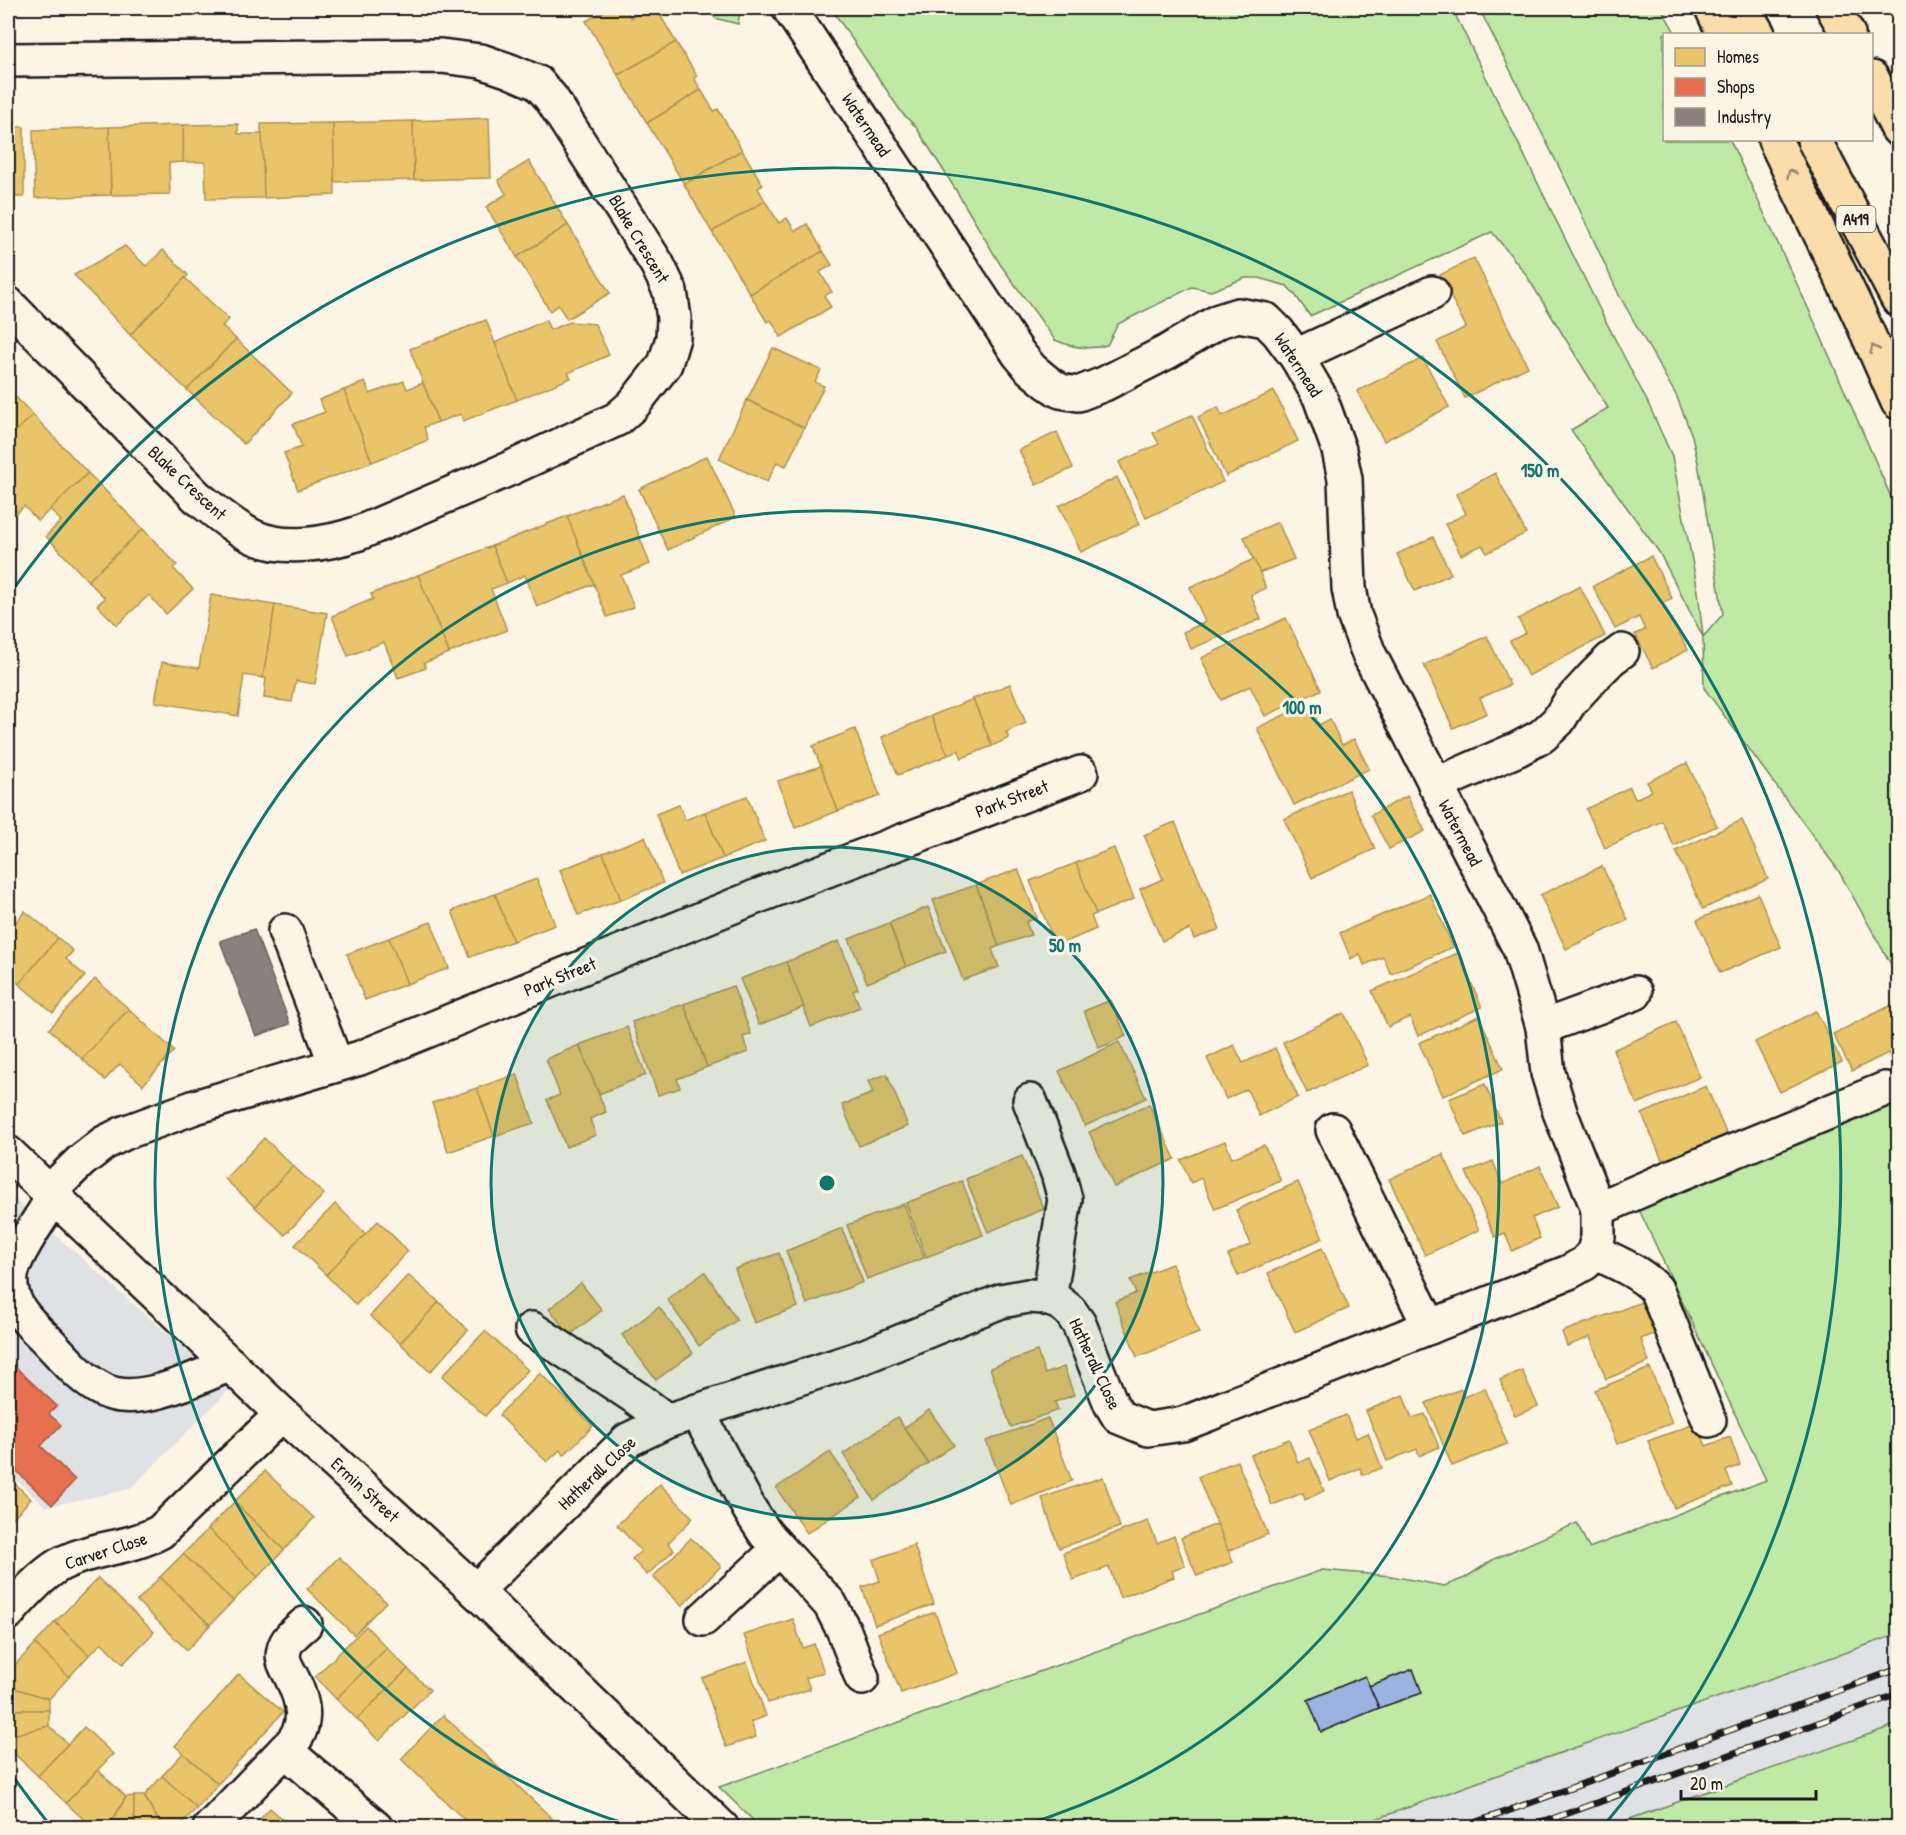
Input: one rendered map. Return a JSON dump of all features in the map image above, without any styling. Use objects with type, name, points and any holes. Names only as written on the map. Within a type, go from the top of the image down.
[{"type":"highway","points":[[1712,8],[1724,33]]},
{"type":"highway","points":[[1743,8],[1757,33]]},
{"type":"highway","points":[[1833,8],[1847,33]]},
{"type":"highway","points":[[1873,80],[1899,129]]},
{"type":"highway","points":[[1775,141],[1899,402]]},
{"type":"highway","name":"A419","points":[[1815,141],[1899,298]]},
{"type":"street","name":"Watermead","points":[[789,8],[1018,353],[1031,369],[1048,383],[1060,391],[1078,394],[1104,384],[1167,352],[1219,321],[1238,315],[1254,316],[1266,320],[1296,356],[1320,397],[1339,450],[1345,480],[1349,588],[1354,615],[1369,654],[1520,949],[1543,1027],[1548,1073],[1597,1228]]},
{"type":"street","name":"Blake Crescent","points":[[8,60],[441,56],[481,61],[510,71],[538,83],[551,98],[657,264],[670,291],[674,318],[673,338],[664,364],[633,405],[618,419],[511,468],[336,541],[287,544],[256,538],[232,524],[197,497],[8,304]]},
{"type":"street","points":[[1296,356],[1432,293]]},
{"type":"street","points":[[1435,785],[1518,749],[1542,736],[1558,721],[1570,702],[1592,678],[1622,651]]},
{"type":"street","name":"Park Street","points":[[230,1364],[187,1382],[156,1391],[132,1395],[104,1391],[90,1382],[27,1320],[16,1306],[11,1290],[11,1275],[16,1259],[52,1194],[81,1161],[104,1143],[124,1133],[195,1107],[360,1058],[753,898],[1081,773]]},
{"type":"street","points":[[285,931],[336,1064]]},
{"type":"street","points":[[1543,1027],[1635,993]]},
{"type":"street","name":"Hatherall Close","points":[[476,1591],[628,1440],[682,1416],[860,1358],[1001,1301],[1028,1296],[1060,1303],[1070,1311],[1078,1324],[1111,1404],[1119,1417],[1148,1429],[1183,1424],[1569,1272],[1585,1263],[1597,1228],[1676,1175],[1885,1089]]},
{"type":"street","points":[[1030,1101],[1059,1173],[1065,1198],[1049,1299]]},
{"type":"street","points":[[1333,1131],[1430,1327]]},
{"type":"street","name":"Ermin Street","points":[[8,1153],[282,1414],[476,1591],[722,1827]]},
{"type":"street","points":[[1597,1228],[1631,1270],[1649,1281],[1656,1289],[1709,1420]]},
{"type":"street","points":[[532,1329],[635,1396],[682,1416],[765,1533],[830,1604],[844,1630],[862,1678]]},
{"type":"street","name":"Carver Close","points":[[8,1612],[60,1564],[82,1555],[142,1542],[160,1532],[282,1414]]},
{"type":"street","points":[[703,1618],[779,1549]]},
{"type":"street","points":[[210,1827],[298,1734],[303,1721],[303,1708],[284,1661],[284,1650],[288,1640],[304,1624]]},
{"type":"street","points":[[285,1750],[376,1827]]},
{"type":"shaded area","points":[[8,1193],[230,1389],[130,1489],[46,1507],[8,1472]]},
{"type":"shaded area","points":[[1898,1634],[1898,1724],[1607,1827],[1354,1828],[1506,1772]]},
{"type":"green space","points":[[707,8],[740,8],[738,24],[715,18]]},
{"type":"green space","points":[[831,8],[1452,8],[1647,401],[1672,456],[1698,591],[1703,637],[1659,552],[1571,430],[1608,408],[1525,273],[1492,232],[1310,316],[1287,286],[1259,278],[1245,278],[1211,291],[1192,287],[1118,324],[1107,345],[1101,347],[1074,346],[1055,340],[1000,264],[916,127],[902,113]]},
{"type":"green space","points":[[1479,8],[1661,8],[1675,33],[1663,33],[1663,141],[1730,141],[1815,323],[1898,513],[1898,977],[1838,870],[1704,688],[1703,637],[1723,614],[1692,436],[1677,397],[1619,295],[1570,189]]},
{"type":"green space","points":[[1898,1094],[1898,1634],[1354,1827],[760,1827],[719,1787],[1322,1570],[1391,1576],[1444,1586],[1465,1578],[1494,1559],[1577,1523],[1589,1548],[1766,1480],[1635,1201]]},
{"type":"green space","points":[[1898,1724],[1898,1827],[1607,1827]]},
{"type":"building: Homes","points":[[562,8],[592,8],[591,13]]},
{"type":"building: Homes","points":[[609,8],[625,8],[631,18],[648,8],[656,8],[676,42],[618,75],[586,21]]},
{"type":"building: Homes","points":[[676,42],[697,76],[694,78],[701,90],[647,123],[618,75]]},
{"type":"building: Homes","points":[[701,90],[714,111],[718,109],[742,150],[684,184],[647,123]]},
{"type":"building: Homes","points":[[489,118],[491,178],[414,180],[413,121]]},
{"type":"building: Homes","points":[[413,121],[414,180],[334,182],[333,123]]},
{"type":"building: Homes","points":[[333,123],[335,195],[264,198],[261,124]]},
{"type":"building: Homes","points":[[238,124],[238,134],[262,134],[264,198],[206,199],[205,162],[183,162],[183,125]]},
{"type":"building: Homes","points":[[183,125],[183,162],[169,163],[170,194],[111,195],[109,127]]},
{"type":"building: Homes","points":[[8,127],[24,127],[24,197],[8,197]]},
{"type":"building: Homes","points":[[109,127],[111,195],[35,198],[33,130]]},
{"type":"building: Homes","points":[[742,150],[763,185],[758,188],[765,201],[712,232],[684,184]]},
{"type":"building: Homes","points":[[529,161],[568,225],[517,257],[486,207],[506,194],[498,180]]},
{"type":"building: Homes","points":[[765,201],[779,223],[787,218],[795,231],[807,224],[823,251],[750,294],[712,232]]},
{"type":"building: Homes","points":[[568,225],[610,293],[567,319],[558,305],[550,311],[517,257]]},
{"type":"building: Homes","points":[[125,246],[146,266],[163,250],[188,275],[130,335],[74,275]]},
{"type":"building: Homes","points":[[823,251],[832,265],[820,272],[832,292],[824,296],[831,307],[781,337],[771,320],[767,322],[750,294]]},
{"type":"building: Homes","points":[[1474,258],[1528,367],[1465,398],[1437,342],[1466,327],[1440,275]]},
{"type":"building: Homes","points":[[185,278],[229,319],[222,326],[236,339],[187,390],[130,335]]},
{"type":"building: Homes","points":[[486,320],[517,400],[463,421],[461,414],[438,422],[410,349]]},
{"type":"building: Homes","points":[[546,320],[550,330],[570,322],[595,324],[609,355],[568,373],[571,378],[517,400],[495,343]]},
{"type":"building: Homes","points":[[236,339],[292,393],[244,444],[187,390]]},
{"type":"building: Homes","points":[[773,348],[821,370],[815,382],[824,386],[804,428],[747,400]]},
{"type":"building: Homes","points":[[1423,358],[1449,407],[1384,441],[1357,391]]},
{"type":"building: Homes","points":[[404,381],[407,389],[423,383],[438,422],[424,427],[428,440],[372,462],[344,390],[365,382],[370,394]]},
{"type":"building: Homes","points":[[8,389],[33,415],[8,439]]},
{"type":"building: Homes","points":[[344,390],[372,462],[298,490],[284,453],[302,447],[293,424],[325,412],[319,400]]},
{"type":"building: Homes","points":[[1274,391],[1298,441],[1226,476],[1198,417],[1218,407],[1222,416]]},
{"type":"building: Homes","points":[[747,400],[804,428],[786,466],[777,462],[767,482],[719,459]]},
{"type":"building: Homes","points":[[33,415],[88,473],[38,521],[24,506],[17,513],[8,504],[8,439]]},
{"type":"building: Homes","points":[[1192,415],[1223,482],[1146,518],[1119,462],[1159,444],[1153,433]]},
{"type":"building: Homes","points":[[1057,432],[1073,468],[1036,485],[1019,450]]},
{"type":"building: Homes","points":[[707,456],[736,517],[668,550],[639,489]]},
{"type":"building: Homes","points":[[88,473],[143,529],[88,581],[46,536],[61,521],[50,509]]},
{"type":"building: Homes","points":[[1495,473],[1526,533],[1487,553],[1482,545],[1461,555],[1445,524],[1466,514],[1456,494]]},
{"type":"building: Homes","points":[[1117,477],[1140,524],[1081,552],[1059,506]]},
{"type":"building: Homes","points":[[623,494],[650,564],[621,575],[634,607],[607,617],[567,516]]},
{"type":"building: Homes","points":[[567,516],[594,584],[537,607],[525,575],[507,583],[492,546]]},
{"type":"building: Homes","points":[[1278,522],[1294,559],[1259,573],[1244,537]]},
{"type":"building: Homes","points":[[143,529],[177,565],[173,568],[193,589],[166,614],[149,595],[117,625],[97,605],[105,598],[88,581]]},
{"type":"building: Homes","points":[[1433,537],[1451,574],[1415,591],[1397,554]]},
{"type":"building: Homes","points":[[492,546],[507,583],[491,589],[507,630],[449,653],[418,575]]},
{"type":"building: Homes","points":[[1651,556],[1672,598],[1663,603],[1688,650],[1653,668],[1635,634],[1645,630],[1639,617],[1615,629],[1593,586]]},
{"type":"building: Homes","points":[[1254,559],[1266,588],[1251,595],[1261,619],[1191,649],[1183,632],[1205,622],[1190,587]]},
{"type":"building: Homes","points":[[418,575],[449,653],[424,663],[426,668],[398,678],[384,642],[348,656],[332,616],[373,599],[371,594]]},
{"type":"building: Homes","points":[[1580,586],[1605,636],[1528,676],[1510,641],[1526,633],[1518,619]]},
{"type":"building: Homes","points":[[211,595],[275,605],[263,678],[244,675],[238,716],[155,702],[162,662],[199,668]]},
{"type":"building: Homes","points":[[275,605],[327,613],[315,684],[296,681],[292,702],[264,698],[266,678],[263,678]]},
{"type":"building: Homes","points":[[1286,618],[1321,690],[1265,716],[1250,686],[1221,700],[1201,658]]},
{"type":"building: Homes","points":[[1487,636],[1510,685],[1480,698],[1487,713],[1453,728],[1424,665]]},
{"type":"building: Homes","points":[[1010,684],[1026,723],[1006,732],[1009,738],[992,746],[973,699]]},
{"type":"building: Homes","points":[[973,699],[992,746],[962,758],[958,750],[948,755],[931,716]]},
{"type":"building: Homes","points":[[1309,703],[1319,725],[1330,719],[1342,745],[1354,739],[1369,769],[1294,805],[1257,728]]},
{"type":"building: Homes","points":[[931,716],[948,755],[898,775],[882,737]]},
{"type":"building: Homes","points":[[855,729],[880,796],[838,811],[813,746]]},
{"type":"building: Homes","points":[[1687,763],[1717,826],[1674,846],[1662,821],[1605,848],[1586,809],[1630,787],[1635,799],[1652,791],[1647,782]]},
{"type":"building: Homes","points":[[821,766],[838,811],[795,828],[778,781]]},
{"type":"building: Homes","points":[[1348,790],[1375,849],[1312,878],[1284,819]]},
{"type":"building: Homes","points":[[747,796],[765,841],[723,858],[705,812]]},
{"type":"building: Homes","points":[[1407,796],[1425,831],[1389,849],[1371,815]]},
{"type":"building: Homes","points":[[679,805],[685,820],[705,812],[723,858],[679,875],[656,814]]},
{"type":"building: Homes","points":[[1742,820],[1768,879],[1703,909],[1676,851]]},
{"type":"building: Homes","points":[[1175,822],[1220,929],[1194,939],[1190,929],[1162,941],[1140,889],[1163,879],[1144,835]]},
{"type":"building: Homes","points":[[645,837],[663,883],[621,900],[603,853]]},
{"type":"building: Homes","points":[[1114,848],[1134,899],[1096,914],[1076,863]]},
{"type":"building: Homes","points":[[603,853],[621,900],[578,915],[560,870]]},
{"type":"building: Homes","points":[[1076,863],[1096,914],[1091,916],[1096,929],[1056,946],[1030,881]]},
{"type":"building: Homes","points":[[1602,866],[1628,920],[1566,949],[1540,895]]},
{"type":"building: Homes","points":[[1018,869],[1037,918],[1026,922],[1031,935],[999,946],[976,885]]},
{"type":"building: Homes","points":[[537,879],[555,925],[513,941],[495,894]]},
{"type":"building: Homes","points":[[976,885],[999,946],[992,949],[999,967],[963,980],[933,900]]},
{"type":"building: Homes","points":[[495,894],[513,941],[470,957],[452,911]]},
{"type":"building: Homes","points":[[1430,894],[1453,947],[1391,974],[1383,957],[1364,965],[1360,954],[1351,959],[1340,933]]},
{"type":"building: Homes","points":[[1758,894],[1781,947],[1720,973],[1697,920]]},
{"type":"building: Homes","points":[[8,900],[16,909],[8,918]]},
{"type":"building: Homes","points":[[928,907],[946,951],[906,967],[889,923]]},
{"type":"building: Homes","points":[[25,911],[58,938],[19,984],[8,975],[8,931]]},
{"type":"building: Homes","points":[[431,922],[449,968],[407,984],[389,938]]},
{"type":"building: Homes","points":[[889,923],[906,967],[867,983],[849,939]]},
{"type":"building: Homes","points":[[58,938],[73,951],[66,959],[85,976],[53,1013],[19,984]]},
{"type":"building: Homes","points":[[389,938],[407,984],[365,1000],[347,954]]},
{"type":"building: Homes","points":[[839,941],[858,989],[853,991],[860,1007],[811,1027],[786,962]]},
{"type":"building: Homes","points":[[1458,953],[1482,1007],[1418,1036],[1410,1017],[1388,1027],[1372,991]]},
{"type":"building: Homes","points":[[786,962],[804,1007],[759,1025],[740,979]]},
{"type":"building: Homes","points":[[95,979],[129,1009],[82,1059],[49,1029]]},
{"type":"building: Homes","points":[[733,986],[751,1034],[743,1037],[748,1052],[707,1067],[684,1004]]},
{"type":"building: Homes","points":[[1111,1000],[1126,1036],[1099,1048],[1084,1011]]},
{"type":"building: Homes","points":[[1898,1002],[1898,1074],[1888,1053],[1852,1071],[1833,1034]]},
{"type":"building: Homes","points":[[684,1004],[707,1067],[677,1079],[680,1088],[658,1095],[632,1022]]},
{"type":"building: Homes","points":[[129,1009],[174,1051],[143,1085],[120,1064],[105,1080],[82,1059]]},
{"type":"building: Homes","points":[[1816,1011],[1842,1062],[1780,1092],[1755,1042]]},
{"type":"building: Homes","points":[[1344,1013],[1368,1065],[1307,1093],[1283,1042]]},
{"type":"building: Homes","points":[[1479,1016],[1503,1069],[1443,1096],[1419,1043]]},
{"type":"building: Homes","points":[[1676,1022],[1700,1077],[1637,1104],[1613,1050]]},
{"type":"building: Homes","points":[[627,1027],[646,1075],[599,1094],[579,1045]]},
{"type":"building: Homes","points":[[1119,1042],[1146,1098],[1085,1126],[1059,1071]]},
{"type":"building: Homes","points":[[579,1045],[606,1112],[590,1119],[596,1135],[566,1147],[547,1100],[560,1095],[546,1059]]},
{"type":"building: Homes","points":[[1234,1045],[1243,1063],[1275,1048],[1298,1097],[1259,1116],[1247,1089],[1226,1099],[1207,1058]]},
{"type":"building: Homes","points":[[517,1074],[534,1123],[494,1136],[477,1088]]},
{"type":"building: Homes","points":[[887,1074],[908,1126],[859,1146],[842,1105],[873,1093],[868,1081]]},
{"type":"building: Homes","points":[[1485,1084],[1501,1122],[1465,1136],[1449,1099]]},
{"type":"building: Homes","points":[[1706,1086],[1730,1142],[1666,1169],[1642,1114]]},
{"type":"building: Homes","points":[[477,1088],[494,1136],[448,1152],[432,1103]]},
{"type":"building: Homes","points":[[1149,1104],[1175,1159],[1114,1187],[1089,1132]]},
{"type":"building: Homes","points":[[264,1138],[293,1166],[255,1207],[225,1179]]},
{"type":"building: Homes","points":[[1225,1141],[1232,1158],[1264,1145],[1281,1181],[1215,1209],[1201,1178],[1191,1183],[1181,1160]]},
{"type":"building: Homes","points":[[1443,1154],[1479,1230],[1425,1255],[1389,1179]]},
{"type":"building: Homes","points":[[1022,1156],[1044,1209],[988,1232],[966,1179]]},
{"type":"building: Homes","points":[[1493,1161],[1502,1184],[1540,1166],[1558,1207],[1532,1218],[1540,1238],[1512,1251],[1505,1233],[1495,1237],[1466,1172]]},
{"type":"building: Homes","points":[[293,1166],[324,1194],[285,1235],[255,1207]]},
{"type":"building: Homes","points":[[962,1181],[983,1235],[926,1257],[906,1203]]},
{"type":"building: Homes","points":[[1298,1182],[1323,1238],[1238,1276],[1228,1255],[1251,1244],[1236,1210]]},
{"type":"building: Homes","points":[[335,1204],[366,1234],[326,1275],[295,1245]]},
{"type":"building: Homes","points":[[904,1204],[924,1258],[867,1279],[847,1225]]},
{"type":"building: Homes","points":[[378,1221],[408,1251],[356,1305],[326,1275]]},
{"type":"building: Homes","points":[[842,1228],[863,1282],[807,1304],[786,1251]]},
{"type":"building: Homes","points":[[1322,1248],[1349,1308],[1295,1332],[1268,1273]]},
{"type":"building: Homes","points":[[779,1253],[798,1307],[754,1323],[735,1269]]},
{"type":"building: Homes","points":[[1172,1264],[1199,1333],[1137,1357],[1115,1302],[1136,1293],[1130,1280]]},
{"type":"building: Homes","points":[[705,1272],[737,1320],[699,1346],[667,1299]]},
{"type":"building: Homes","points":[[408,1275],[439,1302],[400,1343],[370,1316]]},
{"type":"building: Homes","points":[[581,1283],[602,1310],[570,1335],[549,1309]]},
{"type":"building: Homes","points":[[1647,1300],[1659,1332],[1641,1339],[1649,1362],[1606,1379],[1590,1337],[1567,1346],[1562,1332]]},
{"type":"building: Homes","points":[[439,1302],[468,1330],[430,1372],[400,1343]]},
{"type":"building: Homes","points":[[659,1307],[693,1353],[656,1380],[622,1335]]},
{"type":"building: Homes","points":[[485,1331],[528,1370],[485,1416],[442,1376]]},
{"type":"building: Homes","points":[[1037,1351],[1045,1374],[1064,1367],[1074,1395],[1055,1402],[1058,1410],[1011,1427],[990,1368]]},
{"type":"building: Homes","points":[[1650,1368],[1672,1423],[1617,1444],[1595,1390]]},
{"type":"building: Homes","points":[[1522,1370],[1538,1406],[1515,1416],[1500,1380]]},
{"type":"building: Homes","points":[[540,1373],[593,1426],[564,1455],[560,1450],[547,1462],[499,1415]]},
{"type":"building: Homes","points":[[1485,1388],[1507,1444],[1452,1466],[1426,1403],[1461,1389],[1464,1397]]},
{"type":"building: Homes","points":[[1403,1395],[1412,1418],[1425,1414],[1439,1447],[1419,1456],[1417,1449],[1387,1461],[1366,1411]]},
{"type":"building: Homes","points":[[929,1410],[954,1445],[928,1463],[904,1428]]},
{"type":"building: Homes","points":[[1346,1415],[1356,1438],[1368,1433],[1382,1468],[1363,1475],[1360,1468],[1330,1481],[1309,1430]]},
{"type":"building: Homes","points":[[897,1417],[928,1463],[874,1500],[843,1454]]},
{"type":"building: Homes","points":[[1048,1418],[1072,1481],[1011,1505],[986,1441]]},
{"type":"building: Homes","points":[[1697,1423],[1706,1446],[1730,1437],[1740,1465],[1726,1471],[1732,1486],[1674,1508],[1648,1441]]},
{"type":"building: Homes","points":[[1289,1439],[1298,1463],[1310,1458],[1324,1491],[1305,1500],[1303,1493],[1272,1505],[1251,1455]]},
{"type":"building: Homes","points":[[830,1452],[861,1497],[807,1533],[776,1488]]},
{"type":"building: Homes","points":[[1237,1461],[1268,1534],[1228,1551],[1198,1477]]},
{"type":"building: Homes","points":[[265,1471],[314,1518],[284,1550],[234,1502]]},
{"type":"building: Homes","points":[[8,1477],[31,1499],[8,1523]]},
{"type":"building: Homes","points":[[1103,1477],[1120,1527],[1059,1548],[1042,1498]]},
{"type":"building: Homes","points":[[660,1484],[693,1518],[668,1543],[674,1550],[647,1575],[632,1559],[641,1551],[617,1525]]},
{"type":"building: Homes","points":[[234,1502],[284,1550],[258,1577],[208,1529]]},
{"type":"building: Homes","points":[[1148,1521],[1157,1543],[1174,1536],[1185,1566],[1172,1571],[1174,1577],[1120,1598],[1109,1567],[1073,1580],[1063,1553]]},
{"type":"building: Homes","points":[[1217,1524],[1233,1562],[1197,1576],[1181,1538]]},
{"type":"building: Homes","points":[[208,1529],[258,1577],[233,1601],[183,1554]]},
{"type":"building: Homes","points":[[691,1538],[721,1566],[682,1606],[653,1577]]},
{"type":"building: Homes","points":[[914,1545],[934,1604],[875,1625],[862,1587],[880,1581],[873,1560]]},
{"type":"building: Homes","points":[[183,1554],[233,1601],[210,1625],[160,1577]]},
{"type":"building: Homes","points":[[339,1557],[386,1602],[354,1635],[307,1589]]},
{"type":"building: Homes","points":[[160,1577],[210,1625],[187,1650],[137,1601]]},
{"type":"building: Homes","points":[[98,1578],[154,1632],[123,1664],[102,1643],[89,1655],[55,1622]]},
{"type":"building: Homes","points":[[935,1612],[957,1673],[901,1693],[878,1633]]},
{"type":"building: Homes","points":[[793,1619],[803,1648],[814,1644],[824,1672],[806,1678],[810,1689],[768,1703],[744,1635]]},
{"type":"building: Homes","points":[[55,1622],[89,1655],[69,1677],[35,1644]]},
{"type":"building: Homes","points":[[366,1626],[387,1648],[336,1699],[315,1677]]},
{"type":"building: Homes","points":[[35,1644],[69,1677],[49,1699],[8,1686],[8,1672]]},
{"type":"building: Homes","points":[[387,1648],[408,1669],[357,1719],[336,1699]]},
{"type":"building: Homes","points":[[747,1662],[766,1716],[751,1722],[756,1737],[726,1747],[702,1678]]},
{"type":"building: Homes","points":[[408,1669],[430,1690],[379,1741],[357,1719]]},
{"type":"building: Homes","points":[[239,1674],[283,1712],[218,1784],[175,1746]]},
{"type":"building: Homes","points":[[8,1686],[49,1699],[49,1710],[8,1710]]},
{"type":"building: Homes","points":[[8,1710],[49,1710],[49,1726],[8,1736]]},
{"type":"building: Homes","points":[[443,1715],[562,1828],[473,1828],[401,1759]]},
{"type":"building: Homes","points":[[49,1726],[68,1744],[38,1776],[8,1748],[8,1736]]},
{"type":"building: Homes","points":[[84,1727],[113,1754],[66,1803],[38,1776]]},
{"type":"building: Homes","points":[[183,1753],[218,1784],[197,1808],[162,1776]]},
{"type":"building: Homes","points":[[98,1770],[126,1797],[108,1828],[93,1828],[66,1803]]},
{"type":"building: Homes","points":[[162,1776],[197,1808],[177,1828],[163,1828],[144,1796]]},
{"type":"building: Homes","points":[[134,1796],[134,1828],[108,1828],[126,1797]]},
{"type":"building: Homes","points":[[134,1796],[144,1796],[163,1828],[134,1828]]},
{"type":"building: Homes","points":[[270,1808],[292,1828],[252,1828]]},
{"type":"building: Shops","points":[[8,1360],[57,1406],[49,1414],[61,1425],[41,1446],[75,1480],[52,1505],[8,1463],[14,1456],[8,1450]]},
{"type":"building: Industry","points":[[254,929],[290,1024],[256,1036],[220,941]]},
{"type":"building: Other","points":[[1413,1669],[1422,1693],[1379,1708],[1369,1686]]},
{"type":"building: Other","points":[[1365,1676],[1379,1708],[1321,1732],[1308,1700]]},
{"type":"railway","points":[[1461,1828],[1898,1669]]},
{"type":"railway","points":[[1527,1828],[1898,1694]]}]
